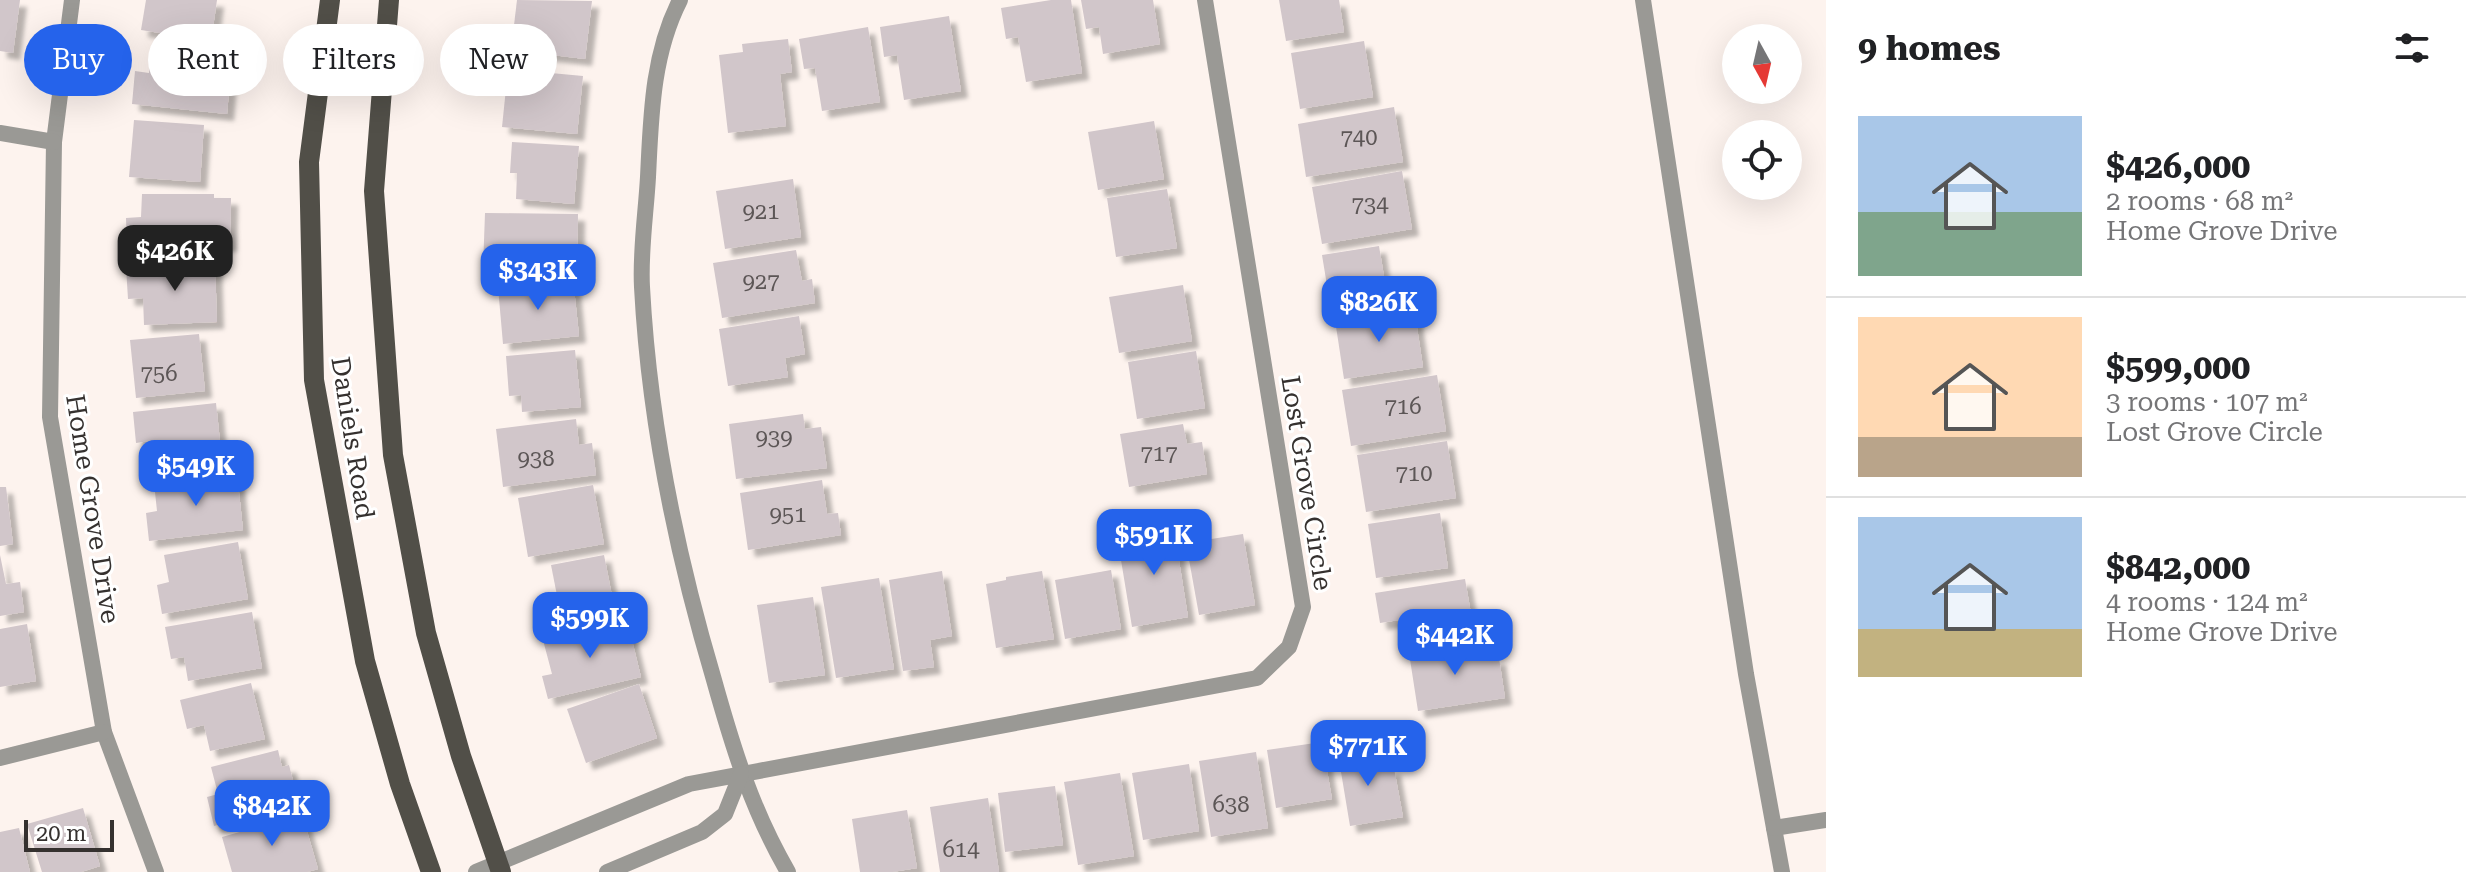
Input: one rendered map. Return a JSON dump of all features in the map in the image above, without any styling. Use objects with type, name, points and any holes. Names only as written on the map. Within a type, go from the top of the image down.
[{"type":"main road","name":"Daniels Road","points":[[330,0],[309,162],[314,380],[365,661],[400,784],[431,872]]},
{"type":"main road","name":"Daniels Road","points":[[389,0],[374,191],[393,455],[426,633],[461,756],[500,868]]},
{"type":"street","name":"Home Grove Drive","points":[[72,0],[54,142],[50,417],[104,732],[156,872]]},
{"type":"street","points":[[680,0],[667,26],[652,97],[642,284],[659,453],[698,627],[741,774],[769,840],[788,872]]},
{"type":"street","name":"Lost Grove Circle","points":[[476,872],[500,868],[689,784],[1257,678],[1289,647],[1303,607],[1205,0]]},
{"type":"street","points":[[1643,0],[1746,674],[1782,872]]},
{"type":"street","points":[[0,133],[54,142]]},
{"type":"street","points":[[0,758],[104,732]]},
{"type":"street","points":[[607,872],[702,832],[725,814],[741,774]]},
{"type":"street","points":[[1774,828],[1826,820]]},
{"type":"building","points":[[0,0],[20,0],[13,53],[0,51]]},
{"type":"building","points":[[146,0],[217,0],[213,24],[148,24],[148,31],[141,30]]},
{"type":"building","points":[[517,0],[592,1],[585,59],[557,56],[557,24],[514,24]]},
{"type":"building","points":[[1071,0],[1082,73],[1026,82],[1018,37],[1006,39],[1001,8]]},
{"type":"building","points":[[1081,0],[1153,0],[1160,44],[1103,54],[1099,27],[1086,29]]},
{"type":"building","points":[[1279,0],[1339,0],[1344,32],[1286,41]]},
{"type":"building","points":[[949,16],[961,91],[904,100],[897,55],[884,57],[880,27]]},
{"type":"building","points":[[868,27],[880,102],[822,111],[815,68],[804,69],[799,39]]},
{"type":"building","points":[[788,39],[792,72],[780,74],[786,126],[728,133],[719,55],[743,52],[742,44]]},
{"type":"building","points":[[1364,41],[1373,97],[1300,109],[1291,53]]},
{"type":"building","points":[[135,71],[148,73],[148,96],[229,96],[227,114],[132,104]]},
{"type":"building","points":[[557,74],[583,76],[577,134],[502,127],[505,96],[557,96]]},
{"type":"building","points":[[1394,107],[1403,162],[1306,177],[1298,124]]},
{"type":"building","points":[[134,120],[204,125],[200,182],[129,177]]},
{"type":"building","points":[[1154,121],[1164,179],[1098,190],[1088,132]]},
{"type":"building","points":[[512,142],[579,146],[574,204],[516,199],[517,173],[510,173]]},
{"type":"building","points":[[1402,171],[1412,229],[1322,244],[1312,187]]},
{"type":"building","points":[[793,179],[801,237],[725,249],[716,191]]},
{"type":"building","points":[[1167,189],[1177,248],[1116,257],[1107,198]]},
{"type":"building","points":[[142,194],[214,194],[214,198],[231,198],[230,245],[214,245],[214,251],[127,252],[126,218],[141,217]]},
{"type":"building","points":[[485,213],[578,214],[577,271],[483,269]]},
{"type":"building","points":[[1379,246],[1388,301],[1331,310],[1322,255]]},
{"type":"building","points":[[796,250],[802,281],[812,279],[815,303],[722,318],[713,263]]},
{"type":"building","points":[[215,263],[217,322],[144,325],[143,298],[128,299],[126,267]]},
{"type":"building","points":[[573,279],[579,336],[503,344],[498,287]]},
{"type":"building","points":[[1183,285],[1192,341],[1119,353],[1109,297]]},
{"type":"building","points":[[1414,308],[1423,367],[1344,379],[1335,320]]},
{"type":"building","points":[[799,316],[805,354],[785,358],[788,377],[728,386],[719,329]]},
{"type":"building","points":[[199,334],[205,391],[136,398],[130,340]]},
{"type":"building","points":[[575,350],[581,407],[522,412],[521,395],[509,396],[506,356]]},
{"type":"building","points":[[1196,351],[1205,408],[1137,419],[1128,362]]},
{"type":"building","points":[[1437,375],[1446,431],[1351,446],[1342,390]]},
{"type":"building","points":[[216,403],[222,461],[152,469],[149,441],[136,443],[133,412]]},
{"type":"building","points":[[803,414],[805,429],[821,427],[827,468],[736,479],[729,424]]},
{"type":"building","points":[[576,419],[579,445],[592,443],[596,475],[503,487],[496,429]]},
{"type":"building","points":[[1183,424],[1187,444],[1202,442],[1207,474],[1129,487],[1120,434]]},
{"type":"building","points":[[1447,441],[1456,498],[1366,512],[1357,455]]},
{"type":"building","points":[[237,473],[243,530],[149,541],[146,513],[157,511],[154,483]]},
{"type":"building","points":[[822,480],[827,514],[838,513],[841,535],[748,550],[740,493]]},
{"type":"building","points":[[593,485],[604,544],[528,557],[518,498]]},
{"type":"building","points":[[0,487],[6,487],[13,544],[0,546]]},
{"type":"building","points":[[1440,513],[1448,568],[1376,578],[1368,524]]},
{"type":"building","points":[[1173,523],[1188,617],[1132,627],[1120,554],[1136,552],[1132,530]]},
{"type":"building","points":[[1243,534],[1255,605],[1199,615],[1186,543]]},
{"type":"building","points":[[238,542],[248,599],[162,614],[157,585],[169,582],[164,555]]},
{"type":"building","points":[[0,555],[6,584],[20,582],[24,612],[0,616]]},
{"type":"building","points":[[604,555],[615,611],[562,621],[551,565]]},
{"type":"building","points":[[1111,570],[1121,629],[1065,639],[1055,580]]},
{"type":"building","points":[[942,571],[952,636],[930,640],[934,667],[903,671],[889,580]]},
{"type":"building","points":[[1042,571],[1054,639],[996,648],[986,584]]},
{"type":"building","points":[[879,578],[894,669],[836,678],[821,587]]},
{"type":"building","points":[[1465,579],[1474,631],[1409,641],[1405,619],[1380,623],[1375,593]]},
{"type":"building","points":[[813,597],[825,675],[769,683],[757,605]]},
{"type":"building","points":[[252,612],[262,668],[188,681],[184,657],[171,659],[165,627]]},
{"type":"building","points":[[627,620],[641,677],[548,699],[542,676],[552,674],[543,640]]},
{"type":"building","points":[[27,624],[36,681],[0,687],[0,629]]},
{"type":"building","points":[[1483,641],[1486,660],[1499,658],[1505,698],[1418,711],[1409,653]]},
{"type":"building","points":[[251,683],[265,739],[210,751],[204,725],[187,729],[180,700]]},
{"type":"building","points":[[639,684],[657,738],[586,763],[567,709]]},
{"type":"building","points":[[1322,742],[1332,799],[1276,808],[1267,750]]},
{"type":"building","points":[[1366,743],[1371,771],[1394,768],[1403,817],[1350,826],[1337,748]]},
{"type":"building","points":[[278,750],[282,767],[289,765],[299,804],[214,826],[207,797],[218,794],[211,767]]},
{"type":"building","points":[[1256,752],[1268,828],[1211,837],[1199,761]]},
{"type":"building","points":[[1189,764],[1199,831],[1143,840],[1132,773]]},
{"type":"building","points":[[1120,773],[1134,856],[1078,865],[1064,782]]},
{"type":"building","points":[[1055,786],[1063,845],[1005,852],[998,793]]},
{"type":"building","points":[[988,798],[999,872],[940,872],[930,807]]},
{"type":"building","points":[[83,808],[100,866],[81,872],[42,872],[27,824]]},
{"type":"building","points":[[907,810],[917,868],[860,872],[852,819]]},
{"type":"building","points":[[302,814],[318,869],[307,872],[232,872],[222,837]]},
{"type":"building","points":[[19,828],[30,872],[0,872],[0,832]]}]
